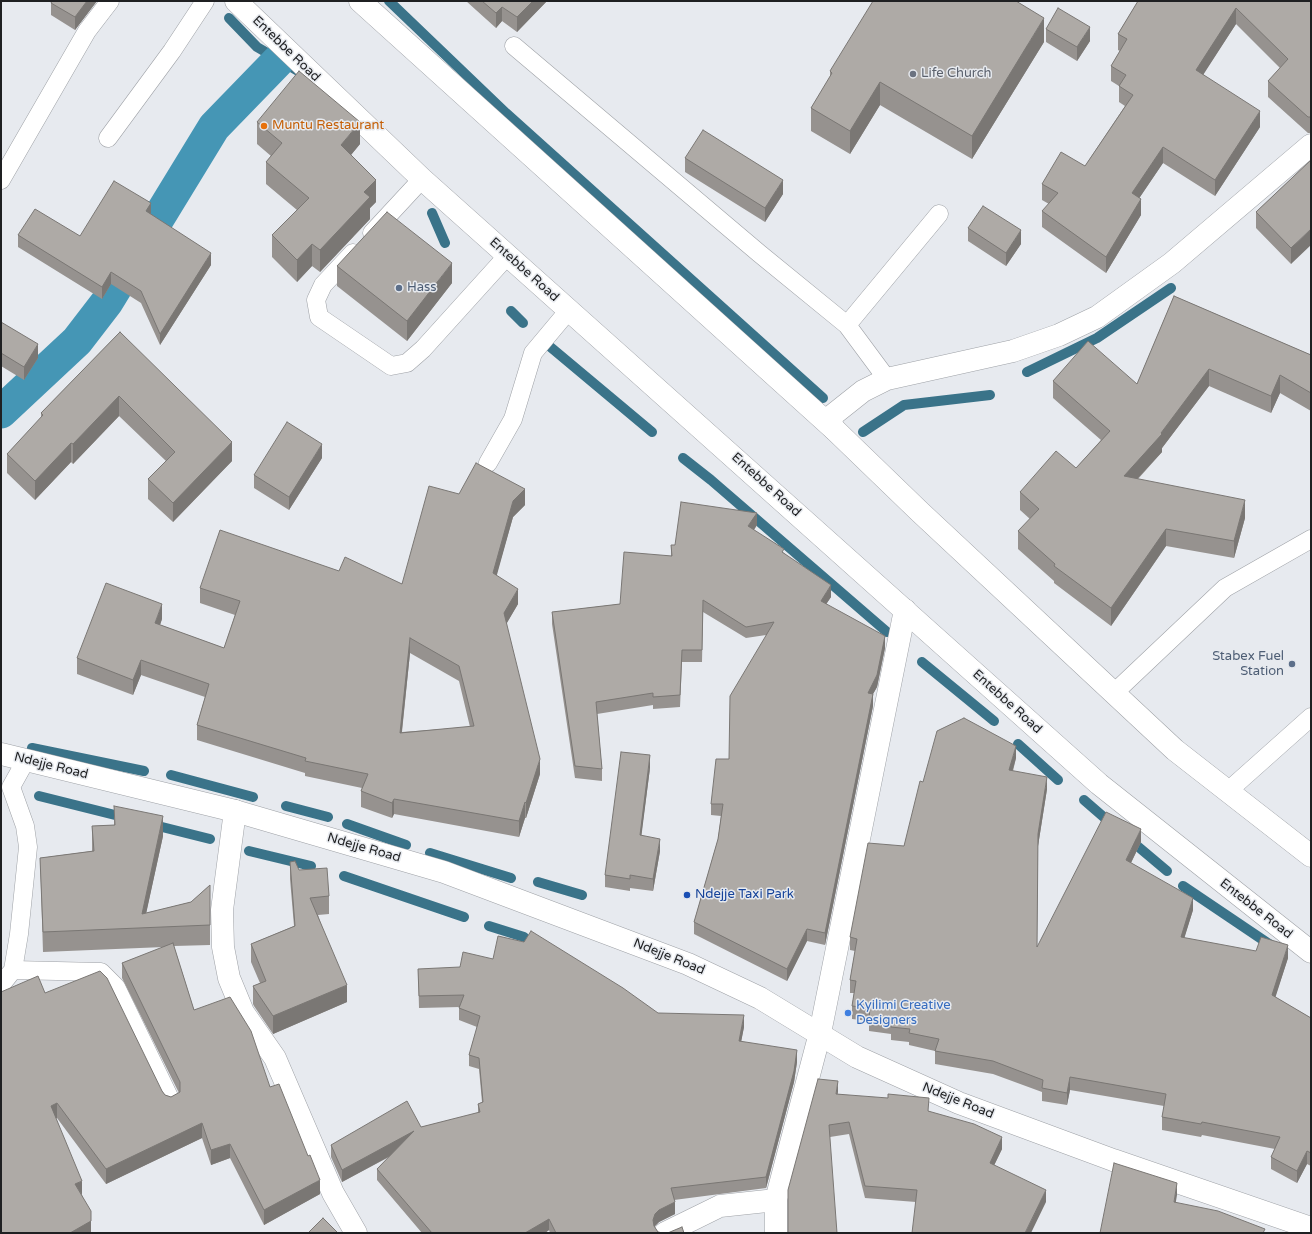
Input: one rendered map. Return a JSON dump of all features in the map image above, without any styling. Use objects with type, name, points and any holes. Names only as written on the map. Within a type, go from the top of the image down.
[{"type":"street","name":"Entebbe Road","points":[[236,1],[422,179],[1099,784],[1311,952]]},
{"type":"street","points":[[360,1],[834,429],[920,512],[1174,750],[1311,856]]},
{"type":"street","points":[[834,429],[829,418],[863,391],[887,379],[1012,351],[1059,335],[1097,317],[1172,263],[1311,145]]},
{"type":"street","points":[[776,1233],[776,1200],[820,1033],[905,610]]},
{"type":"street","name":"Ndejje Road","points":[[1,754],[235,811],[444,872],[681,961],[760,998],[820,1033],[857,1057],[959,1103],[1113,1160],[1311,1228]]},
{"type":"street","points":[[235,811],[222,910],[223,947],[229,978],[243,1012],[275,1058],[333,1193],[356,1233]]},
{"type":"street","points":[[665,1233],[720,1206],[776,1200]]},
{"type":"lane","points":[[1,180],[87,31],[110,1]]},
{"type":"lane","points":[[108,138],[172,51],[205,1]]},
{"type":"lane","points":[[514,46],[760,254],[847,325],[887,379]]},
{"type":"lane","points":[[422,179],[323,285],[316,300],[319,317],[392,366],[407,363],[423,349],[508,255]]},
{"type":"lane","points":[[847,325],[939,214]]},
{"type":"lane","points":[[488,463],[513,419],[533,353],[569,310]]},
{"type":"lane","points":[[1114,693],[1225,588],[1311,539]]},
{"type":"lane","points":[[1228,791],[1311,716]]},
{"type":"lane","points":[[1,985],[13,970],[19,934],[28,847],[25,826],[11,787],[26,760]]},
{"type":"lane","points":[[13,970],[101,972],[116,988],[171,1101]]},
{"type":"building","points":[[52,1],[87,1],[75,17],[51,3]]},
{"type":"building","points":[[482,1],[533,1],[517,17],[502,7],[496,13]]},
{"type":"building","points":[[873,1],[1016,1],[1044,18],[972,136],[880,82],[850,131],[811,108],[832,73],[830,71]]},
{"type":"building","points":[[1138,1],[1311,1],[1311,117],[1308,117],[1268,81],[1288,59],[1236,8],[1196,70],[1260,111],[1215,180],[1163,147],[1132,193],[1141,199],[1106,257],[1042,211],[1058,193],[1042,184],[1061,152],[1085,166],[1133,95],[1119,86],[1126,75],[1111,66],[1127,39],[1118,34]]},
{"type":"building","points":[[1058,8],[1090,27],[1077,47],[1046,29]]},
{"type":"building","points":[[299,71],[360,122],[341,145],[376,180],[364,192],[370,197],[320,250],[312,244],[297,260],[272,235],[309,198],[266,162],[282,143],[257,122]]},
{"type":"building","points":[[703,130],[783,180],[765,208],[685,158]]},
{"type":"building","points":[[1311,160],[1311,229],[1291,248],[1256,212]]},
{"type":"building","points":[[114,181],[151,203],[146,211],[211,253],[160,334],[141,291],[111,272],[102,287],[18,235],[35,209],[80,236]]},
{"type":"building","points":[[983,206],[1021,230],[1006,253],[968,228]]},
{"type":"building","points":[[387,212],[452,263],[407,321],[337,266]]},
{"type":"building","points":[[1174,296],[1311,355],[1311,393],[1280,375],[1271,396],[1209,369],[1161,433],[1162,434],[1124,476],[1245,500],[1234,541],[1166,529],[1111,608],[1054,566],[1055,564],[1018,531],[1039,509],[1020,492],[1056,451],[1076,468],[1110,431],[1053,381],[1088,341],[1137,384]]},
{"type":"building","points":[[1,322],[38,344],[24,367],[1,353]]},
{"type":"building","points":[[120,332],[232,442],[173,503],[148,479],[175,452],[119,396],[35,481],[7,454],[43,415],[41,413]]},
{"type":"building","points":[[287,422],[322,444],[289,497],[254,475]]},
{"type":"building","points":[[476,463],[525,489],[513,501],[493,573],[518,589],[504,613],[540,759],[519,821],[394,799],[392,803],[361,791],[368,774],[305,761],[306,758],[197,725],[209,684],[141,660],[133,680],[77,658],[106,583],[162,604],[155,623],[224,648],[240,601],[200,588],[220,530],[339,571],[345,557],[402,584],[429,486],[459,494]],"holes":[[[410,638],[459,666],[474,726],[400,733]]]},
{"type":"building","points":[[681,502],[757,513],[748,526],[784,549],[782,552],[831,585],[821,601],[885,636],[877,675],[868,693],[873,694],[825,933],[807,929],[787,969],[694,922],[718,839],[723,804],[711,804],[716,759],[729,759],[730,696],[774,622],[746,627],[703,600],[702,650],[682,650],[680,695],[653,697],[653,693],[596,702],[602,769],[575,766],[552,612],[620,604],[624,552],[672,556],[671,545],[675,545]]},
{"type":"building","points":[[964,718],[1016,746],[1009,770],[1047,777],[1038,834],[1037,947],[1106,812],[1141,829],[1126,860],[1193,898],[1181,937],[1256,951],[1261,937],[1288,945],[1272,995],[1311,1018],[1311,1153],[1307,1151],[1297,1171],[1271,1157],[1280,1137],[1202,1122],[1201,1124],[1162,1117],[1166,1094],[1070,1077],[1067,1093],[1042,1088],[1043,1080],[993,1061],[935,1051],[939,1039],[909,1033],[910,1029],[891,1027],[891,1022],[869,1019],[870,1008],[852,1006],[856,981],[850,980],[857,939],[850,937],[868,843],[904,846],[920,781],[923,782],[937,731]]},
{"type":"building","points":[[621,752],[650,755],[640,835],[660,839],[653,879],[630,875],[630,879],[605,875]]},
{"type":"building","points":[[114,806],[163,816],[142,914],[191,902],[210,885],[210,925],[43,932],[40,858],[94,851],[92,826],[115,825]]},
{"type":"building","points":[[295,861],[299,870],[327,868],[329,896],[310,898],[347,985],[273,1016],[253,986],[266,981],[251,944],[295,926],[290,862]]},
{"type":"building","points":[[531,931],[623,988],[658,1013],[744,1015],[739,1041],[797,1050],[794,1071],[766,1177],[671,1188],[675,1202],[659,1210],[655,1214],[653,1220],[654,1226],[658,1232],[663,1233],[556,1233],[549,1219],[525,1233],[432,1233],[377,1169],[414,1131],[342,1170],[331,1145],[407,1101],[421,1127],[480,1112],[478,1104],[483,1102],[479,1058],[469,1055],[480,1016],[459,1008],[464,995],[419,996],[418,969],[460,967],[463,952],[493,959],[498,936],[524,942]]},
{"type":"building","points":[[173,943],[194,1010],[230,997],[251,1031],[270,1087],[279,1084],[308,1156],[310,1155],[320,1180],[264,1210],[230,1144],[211,1150],[202,1123],[106,1169],[57,1103],[51,1106],[82,1181],[75,1184],[91,1211],[91,1221],[70,1233],[1,1233],[1,992],[38,976],[45,993],[100,971],[107,978],[162,1091],[165,1095],[171,1097],[180,1092],[180,1082],[122,963]]},
{"type":"building","points":[[818,1079],[838,1081],[836,1094],[888,1098],[888,1094],[929,1098],[928,1111],[974,1124],[1002,1137],[990,1163],[1046,1190],[1025,1233],[912,1233],[917,1190],[865,1186],[849,1122],[829,1125],[837,1233],[788,1233],[788,1190]]},
{"type":"building","points":[[1114,1163],[1177,1183],[1174,1202],[1218,1211],[1265,1229],[1263,1233],[1100,1233]]},
{"type":"building","points":[[323,1218],[338,1233],[308,1233]]},
{"type":"building","points":[[682,1227],[684,1233],[668,1233],[670,1232]]},
{"type":"waterway","points":[[389,1],[506,113],[823,398]]},
{"type":"waterway","points":[[229,18],[257,47],[298,71]]},
{"type":"waterway","points":[[1,412],[77,341],[107,302],[214,127],[278,61]]},
{"type":"waterway","points":[[432,213],[445,243]]},
{"type":"waterway","points":[[1027,372],[1097,338],[1171,288]]},
{"type":"waterway","points":[[511,311],[523,323]]},
{"type":"waterway","points":[[548,345],[652,432]]},
{"type":"waterway","points":[[863,432],[904,405],[990,395]]},
{"type":"waterway","points":[[683,458],[711,480],[887,632]]},
{"type":"waterway","points":[[922,662],[994,721]]},
{"type":"waterway","points":[[1018,744],[1058,780]]},
{"type":"waterway","points":[[32,748],[144,771]]},
{"type":"waterway","points":[[171,775],[253,797]]},
{"type":"waterway","points":[[39,796],[127,818]]},
{"type":"waterway","points":[[1084,800],[1114,826]]},
{"type":"waterway","points":[[286,806],[328,817]]},
{"type":"waterway","points":[[150,824],[210,839]]},
{"type":"waterway","points":[[347,824],[406,845]]},
{"type":"waterway","points":[[1129,839],[1167,871]]},
{"type":"waterway","points":[[249,851],[311,866]]},
{"type":"waterway","points":[[430,853],[511,878]]},
{"type":"waterway","points":[[344,876],[464,917]]},
{"type":"waterway","points":[[538,882],[582,895]]},
{"type":"waterway","points":[[1183,886],[1272,946]]},
{"type":"waterway","points":[[489,926],[524,937]]},
{"type":"place","name":"Life Church","points":[[913,74]]},
{"type":"place","name":"Muntu Restaurant","points":[[264,126]]},
{"type":"place","name":"Hass","points":[[399,288]]},
{"type":"place","name":"Stabex Fuel Station","points":[[1292,664]]},
{"type":"place","name":"Ndejje Taxi Park","points":[[687,895]]},
{"type":"place","name":"Kyilimi Creative Designers","points":[[848,1013]]}]
